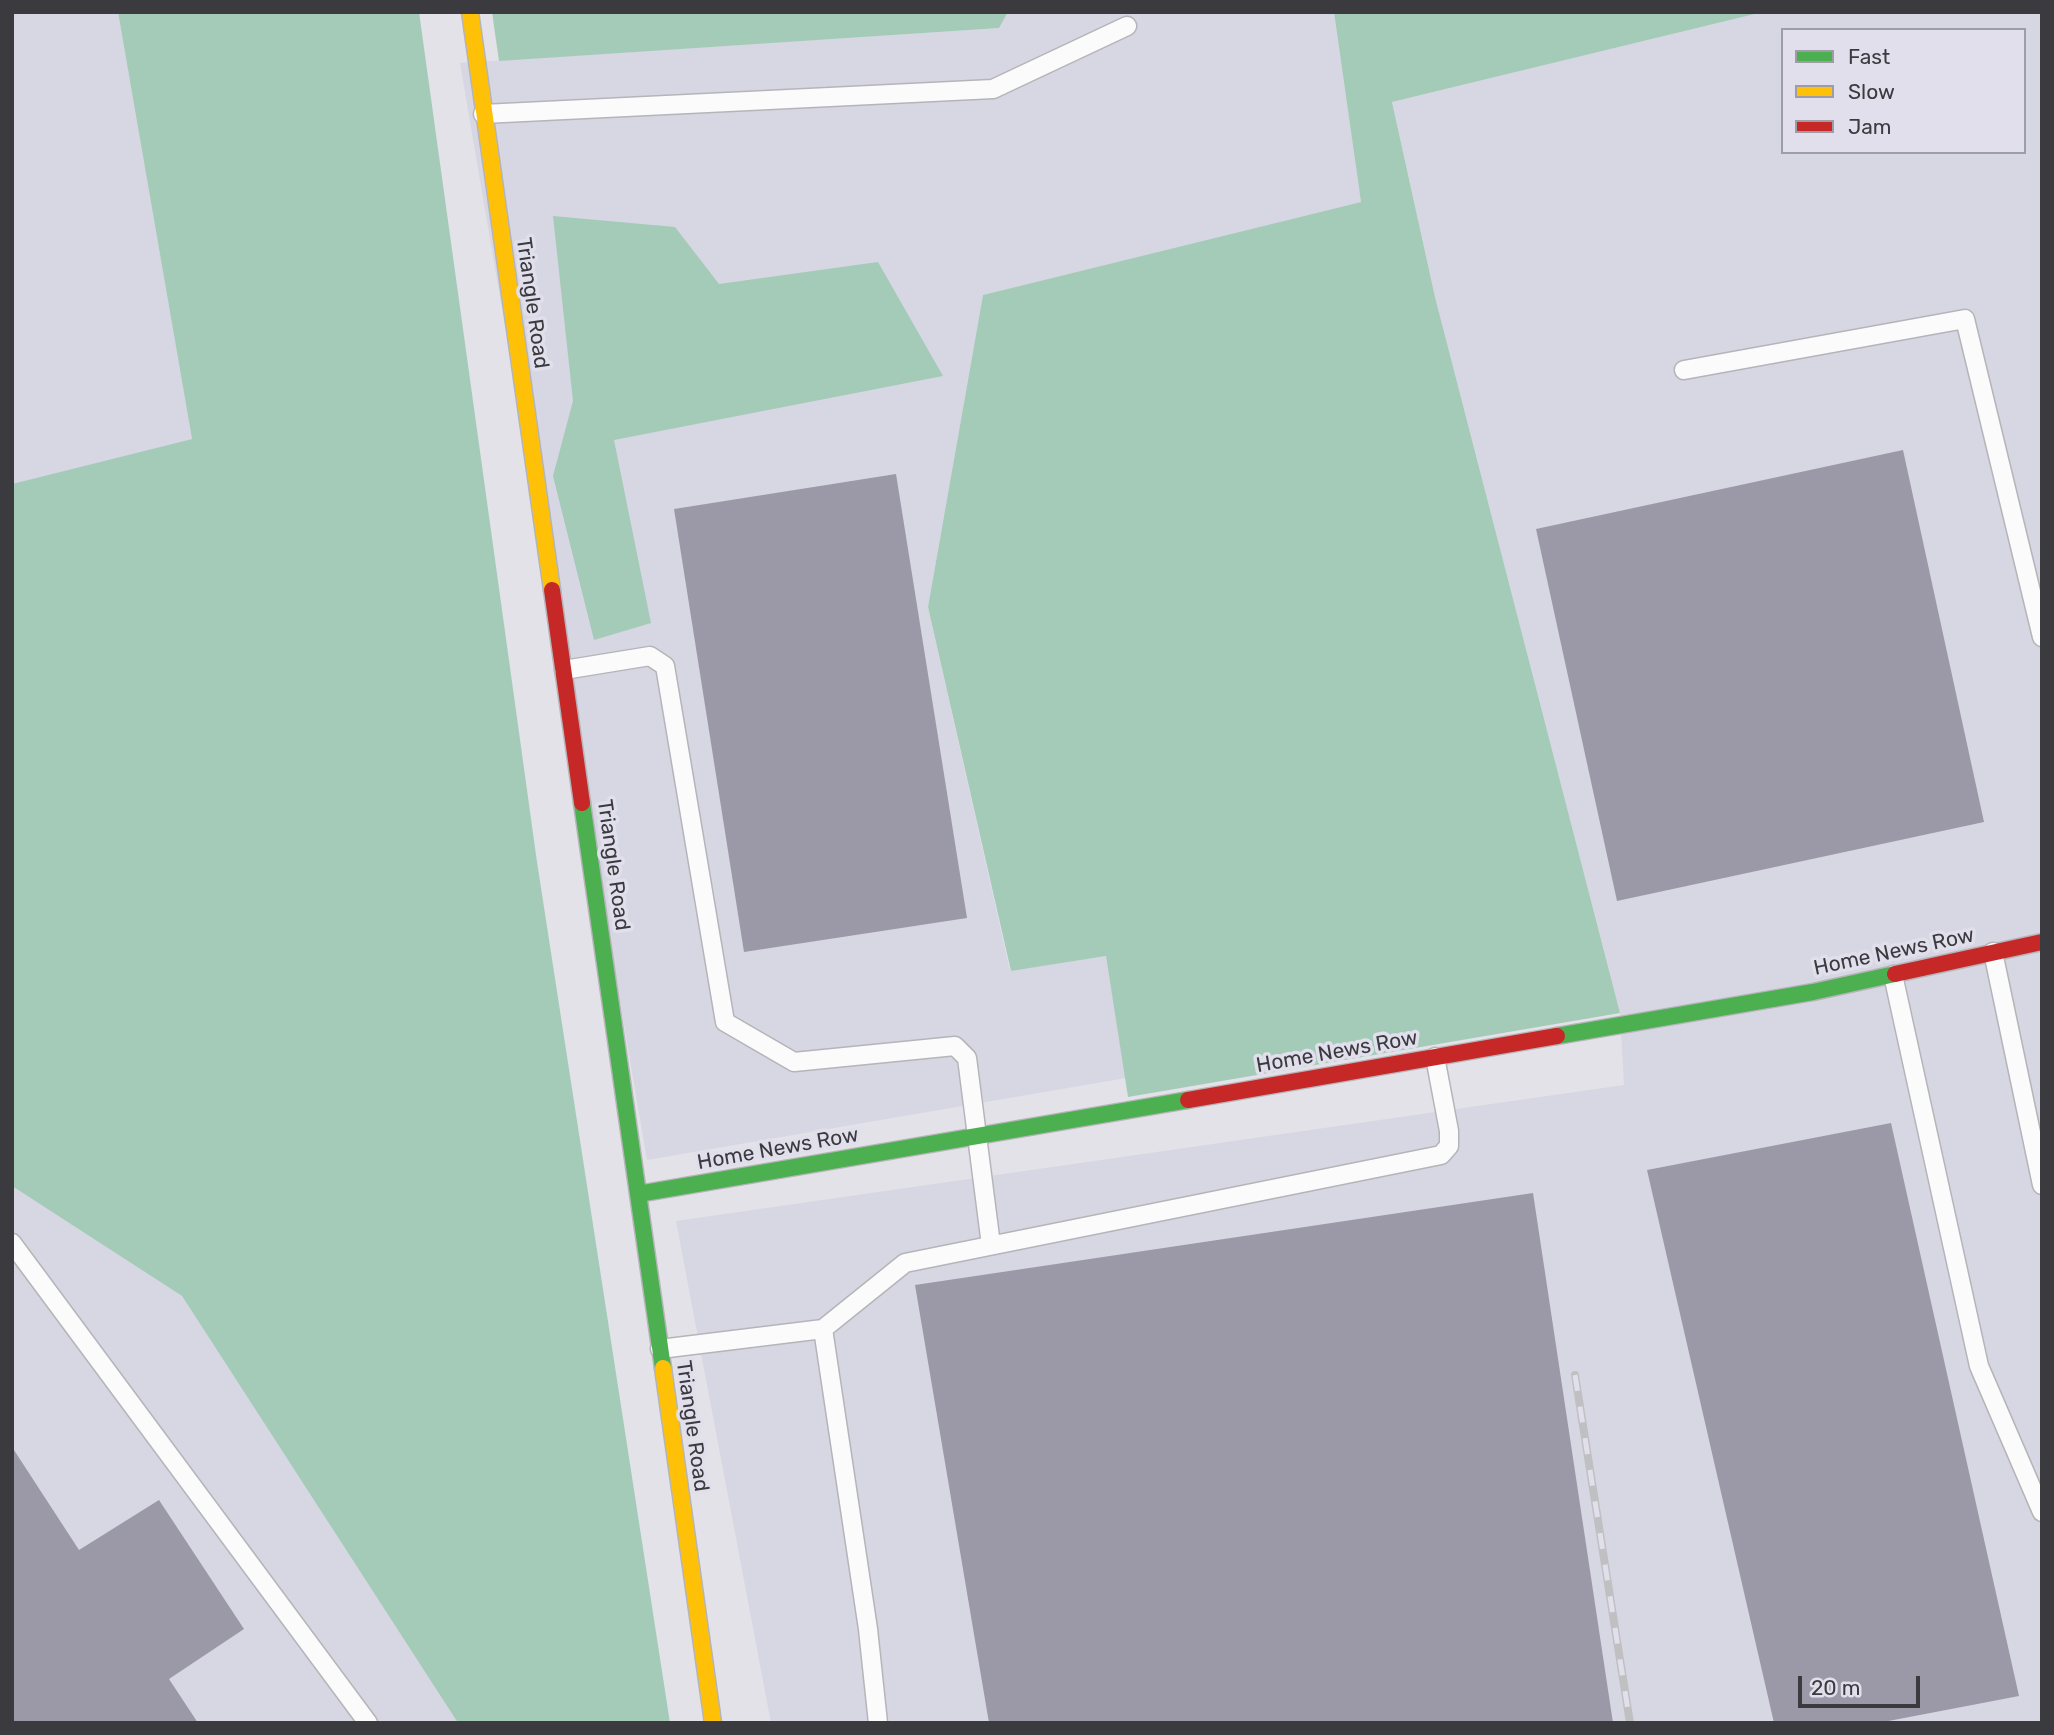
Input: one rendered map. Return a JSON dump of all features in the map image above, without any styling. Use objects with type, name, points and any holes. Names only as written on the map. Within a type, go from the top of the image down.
[{"type":"street","name":"Triangle Road","points":[[470,12],[713,1723]]},
{"type":"street","name":"Home News Row","points":[[638,1194],[1813,992],[2042,942]]},
{"type":"lane","points":[[483,114],[993,89],[1127,26]]},
{"type":"lane","points":[[1684,370],[1965,318],[2042,637]]},
{"type":"lane","points":[[564,670],[650,656],[665,666],[724,1023],[794,1062],[955,1046],[967,1058],[991,1245]]},
{"type":"lane","points":[[1993,953],[2042,1185]]},
{"type":"lane","points":[[1893,975],[1979,1366],[2042,1512]]},
{"type":"lane","points":[[660,1349],[822,1329],[905,1263],[1441,1155],[1449,1146],[1449,1131],[1434,1057]]},
{"type":"lane","points":[[12,1243],[368,1723]]},
{"type":"lane","points":[[822,1329],[868,1629],[878,1723]]},
{"type":"shaded area","points":[[12,12],[118,12],[192,439],[12,484]]},
{"type":"shaded area","points":[[1008,12],[1334,12],[1361,202],[983,295],[928,607],[1010,971],[1106,956],[1126,1078],[647,1160],[460,63],[999,28]]},
{"type":"shaded area","points":[[1763,12],[2042,12],[2042,1723],[771,1723],[676,1221],[1624,1085],[1620,1013],[1435,297],[1392,102]]},
{"type":"shaded area","points":[[12,1186],[182,1296],[458,1723],[12,1723]]},
{"type":"green space","points":[[118,12],[419,12],[537,862],[670,1723],[458,1723],[182,1296],[12,1186],[12,484],[192,439]]},
{"type":"green space","points":[[492,12],[1008,12],[999,28],[499,61]]},
{"type":"green space","points":[[1334,12],[1763,12],[1392,102],[1435,297],[1620,1013],[1128,1097],[1106,956],[1011,971],[928,607],[983,295],[1361,202]]},
{"type":"green space","points":[[553,216],[675,227],[719,284],[878,262],[943,376],[614,440],[651,623],[594,640],[553,476],[573,401]]},
{"type":"building","points":[[1903,450],[1984,822],[1617,901],[1536,529]]},
{"type":"building","points":[[896,474],[967,918],[744,952],[674,509]]},
{"type":"building","points":[[1891,1123],[2019,1696],[1878,1723],[1774,1723],[1647,1170]]},
{"type":"building","points":[[1533,1193],[1613,1723],[989,1723],[915,1285]]},
{"type":"building","points":[[12,1447],[79,1550],[159,1500],[244,1629],[169,1679],[198,1723],[12,1723]]},
{"type":"railway","points":[[1575,1375],[1630,1723]]},
{"type":"traffic: fast","points":[[582,803],[663,1368]]},
{"type":"traffic: fast","points":[[1557,1036],[1813,992],[1895,974]]},
{"type":"traffic: fast","points":[[638,1194],[1188,1100]]},
{"type":"traffic: slow","points":[[470,12],[552,590]]},
{"type":"traffic: slow","points":[[663,1368],[713,1723]]},
{"type":"traffic: jam","points":[[552,590],[582,803]]},
{"type":"traffic: jam","points":[[1895,974],[2042,942]]},
{"type":"traffic: jam","points":[[1188,1100],[1557,1036]]}]
